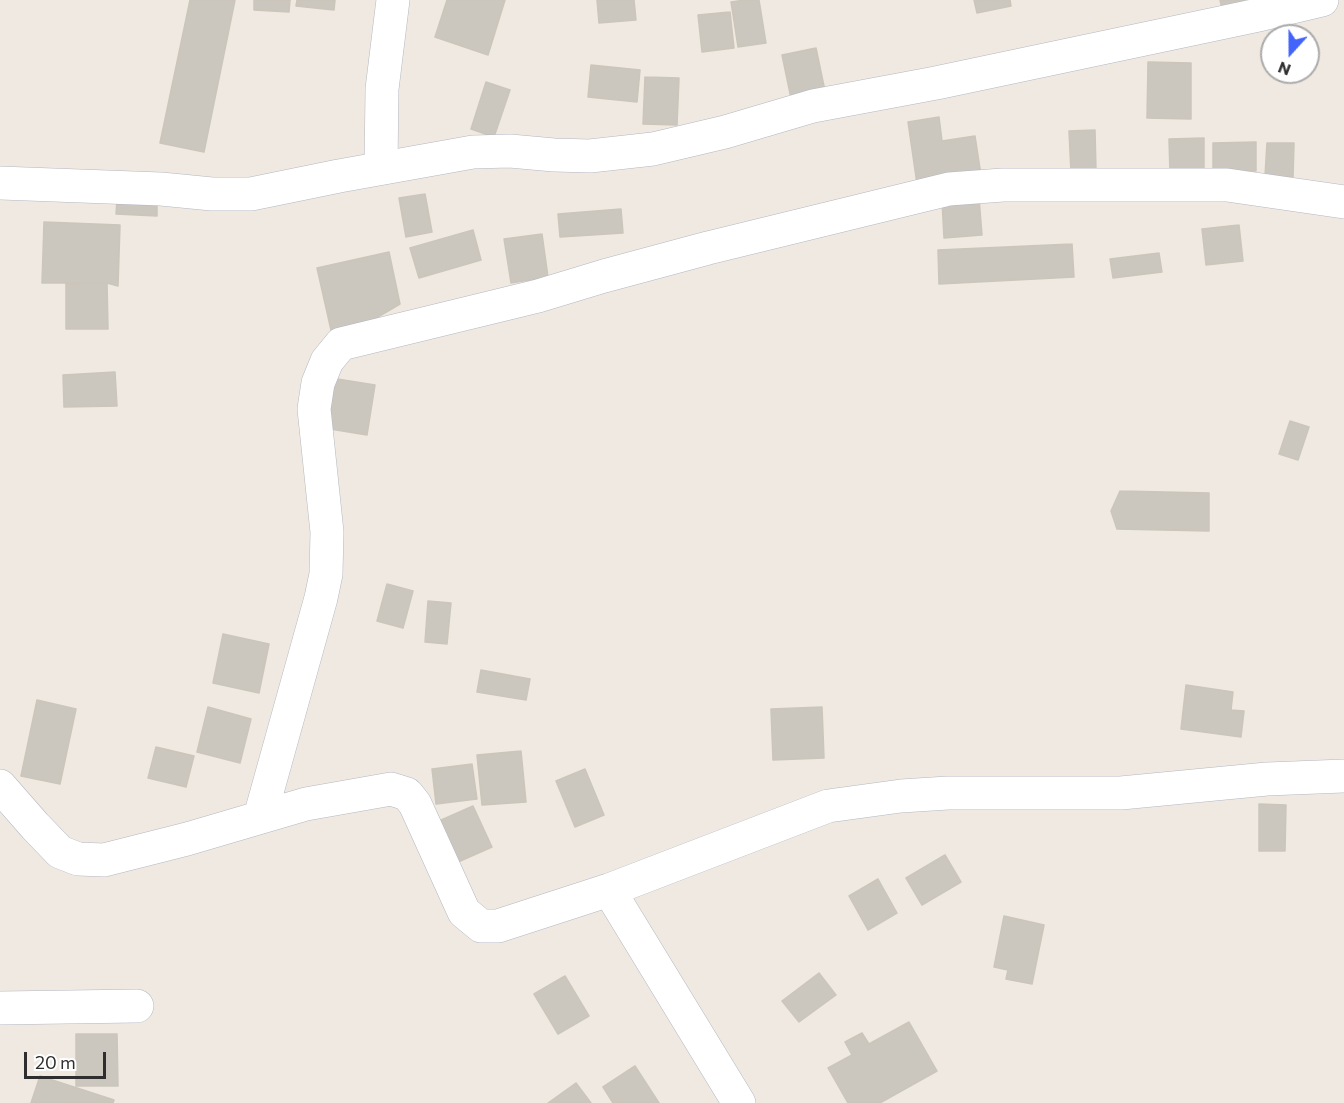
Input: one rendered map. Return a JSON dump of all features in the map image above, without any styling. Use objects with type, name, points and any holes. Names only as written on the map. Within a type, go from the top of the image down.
[{"type":"street","points":[[381,168],[382,89],[393,0]]},
{"type":"street","points":[[0,183],[251,194],[473,152],[510,151],[590,156],[653,149],[725,132],[813,106],[959,79],[1322,0]]},
{"type":"street","points":[[260,817],[326,574],[327,532],[314,409],[318,382],[327,362],[341,344],[538,296],[708,248],[949,189],[1003,185],[1227,185],[1344,202]]},
{"type":"street","points":[[0,786],[60,852],[78,859],[104,860],[188,839],[306,804],[391,789],[407,794],[415,804],[464,912],[481,926],[498,926],[609,890],[828,806],[925,794],[1121,794],[1267,779],[1344,776]]},
{"type":"street","points":[[609,890],[739,1103]]},
{"type":"street","points":[[0,1008],[137,1006]]},
{"type":"building","points":[[190,0],[235,0],[204,152],[160,143]]},
{"type":"building","points":[[254,0],[290,0],[289,12],[254,10]]},
{"type":"building","points":[[297,0],[335,0],[334,10],[296,6]]},
{"type":"building","points":[[447,0],[505,0],[488,55],[435,37]]},
{"type":"building","points":[[597,0],[634,0],[636,20],[599,23]]},
{"type":"building","points":[[759,0],[766,43],[738,47],[731,2]]},
{"type":"building","points":[[974,0],[1010,0],[1011,6],[977,13]]},
{"type":"building","points":[[1220,0],[1244,0],[1245,8],[1223,13]]},
{"type":"building","points":[[730,12],[734,48],[702,52],[698,15]]},
{"type":"building","points":[[816,48],[825,91],[791,98],[782,55]]},
{"type":"building","points":[[1148,62],[1191,63],[1191,119],[1147,118]]},
{"type":"building","points":[[591,65],[640,70],[637,102],[588,97]]},
{"type":"building","points":[[645,77],[679,78],[677,125],[643,124]]},
{"type":"building","points":[[486,82],[510,90],[494,137],[471,129]]},
{"type":"building","points":[[939,117],[942,141],[975,136],[981,175],[917,184],[908,122]]},
{"type":"building","points":[[1095,130],[1096,171],[1071,172],[1069,131]]},
{"type":"building","points":[[1204,138],[1204,172],[1170,173],[1169,139]]},
{"type":"building","points":[[1256,142],[1256,171],[1213,171],[1213,143]]},
{"type":"building","points":[[1267,143],[1294,143],[1293,177],[1265,176]]},
{"type":"building","points":[[425,194],[432,232],[406,237],[399,198]]},
{"type":"building","points":[[979,198],[982,235],[944,238],[942,201]]},
{"type":"building","points":[[117,200],[157,202],[157,216],[116,214]]},
{"type":"building","points":[[621,209],[623,233],[560,237],[558,214]]},
{"type":"building","points":[[44,222],[120,225],[118,286],[107,283],[42,283]]},
{"type":"building","points":[[1239,225],[1243,261],[1206,265],[1202,229]]},
{"type":"building","points":[[473,230],[481,260],[419,278],[410,248]]},
{"type":"building","points":[[542,234],[548,277],[511,283],[504,239]]},
{"type":"building","points":[[1072,244],[1074,277],[939,284],[938,250]]},
{"type":"building","points":[[389,252],[400,304],[371,321],[331,330],[317,268]]},
{"type":"building","points":[[1159,253],[1162,272],[1113,278],[1110,259]]},
{"type":"building","points":[[107,283],[108,329],[66,329],[66,284]]},
{"type":"building","points":[[115,372],[117,406],[64,407],[63,375]]},
{"type":"building","points":[[331,378],[375,385],[367,435],[324,428]]},
{"type":"building","points":[[1290,421],[1309,427],[1298,460],[1279,454]]},
{"type":"building","points":[[1120,491],[1209,493],[1209,531],[1117,529],[1111,511]]},
{"type":"building","points":[[387,584],[413,591],[403,628],[377,621]]},
{"type":"building","points":[[428,601],[451,603],[447,644],[425,642]]},
{"type":"building","points":[[223,634],[269,644],[259,693],[213,683]]},
{"type":"building","points":[[481,670],[530,679],[526,700],[477,692]]},
{"type":"building","points":[[1186,685],[1233,692],[1231,710],[1244,711],[1241,737],[1181,729]]},
{"type":"building","points":[[37,700],[76,709],[60,784],[21,776]]},
{"type":"building","points":[[208,707],[251,719],[240,763],[197,752]]},
{"type":"building","points":[[822,707],[824,758],[773,760],[771,709]]},
{"type":"building","points":[[156,747],[194,756],[186,787],[148,778]]},
{"type":"building","points":[[521,751],[526,802],[482,805],[477,755]]},
{"type":"building","points":[[472,764],[477,799],[436,804],[432,769]]},
{"type":"building","points":[[585,769],[604,815],[575,827],[556,781]]},
{"type":"building","points":[[1259,804],[1286,805],[1285,851],[1259,851]]},
{"type":"building","points":[[473,806],[492,847],[458,862],[439,821]]},
{"type":"building","points":[[945,855],[961,882],[922,905],[906,878]]},
{"type":"building","points":[[878,879],[897,913],[868,930],[849,896]]},
{"type":"building","points":[[1004,916],[1044,925],[1032,984],[1006,979],[1008,970],[994,967]]},
{"type":"building","points":[[819,973],[836,995],[799,1022],[782,1001]]},
{"type":"building","points":[[565,976],[589,1016],[558,1034],[534,994]]},
{"type":"building","points":[[909,1022],[937,1071],[880,1103],[848,1103],[828,1068],[852,1055],[845,1042],[862,1033],[869,1044]]},
{"type":"building","points":[[76,1034],[117,1034],[118,1086],[76,1086]]},
{"type":"building","points":[[635,1066],[659,1103],[613,1103],[603,1087]]},
{"type":"building","points":[[40,1076],[114,1100],[113,1103],[31,1103]]},
{"type":"building","points":[[576,1083],[591,1103],[548,1103]]}]
